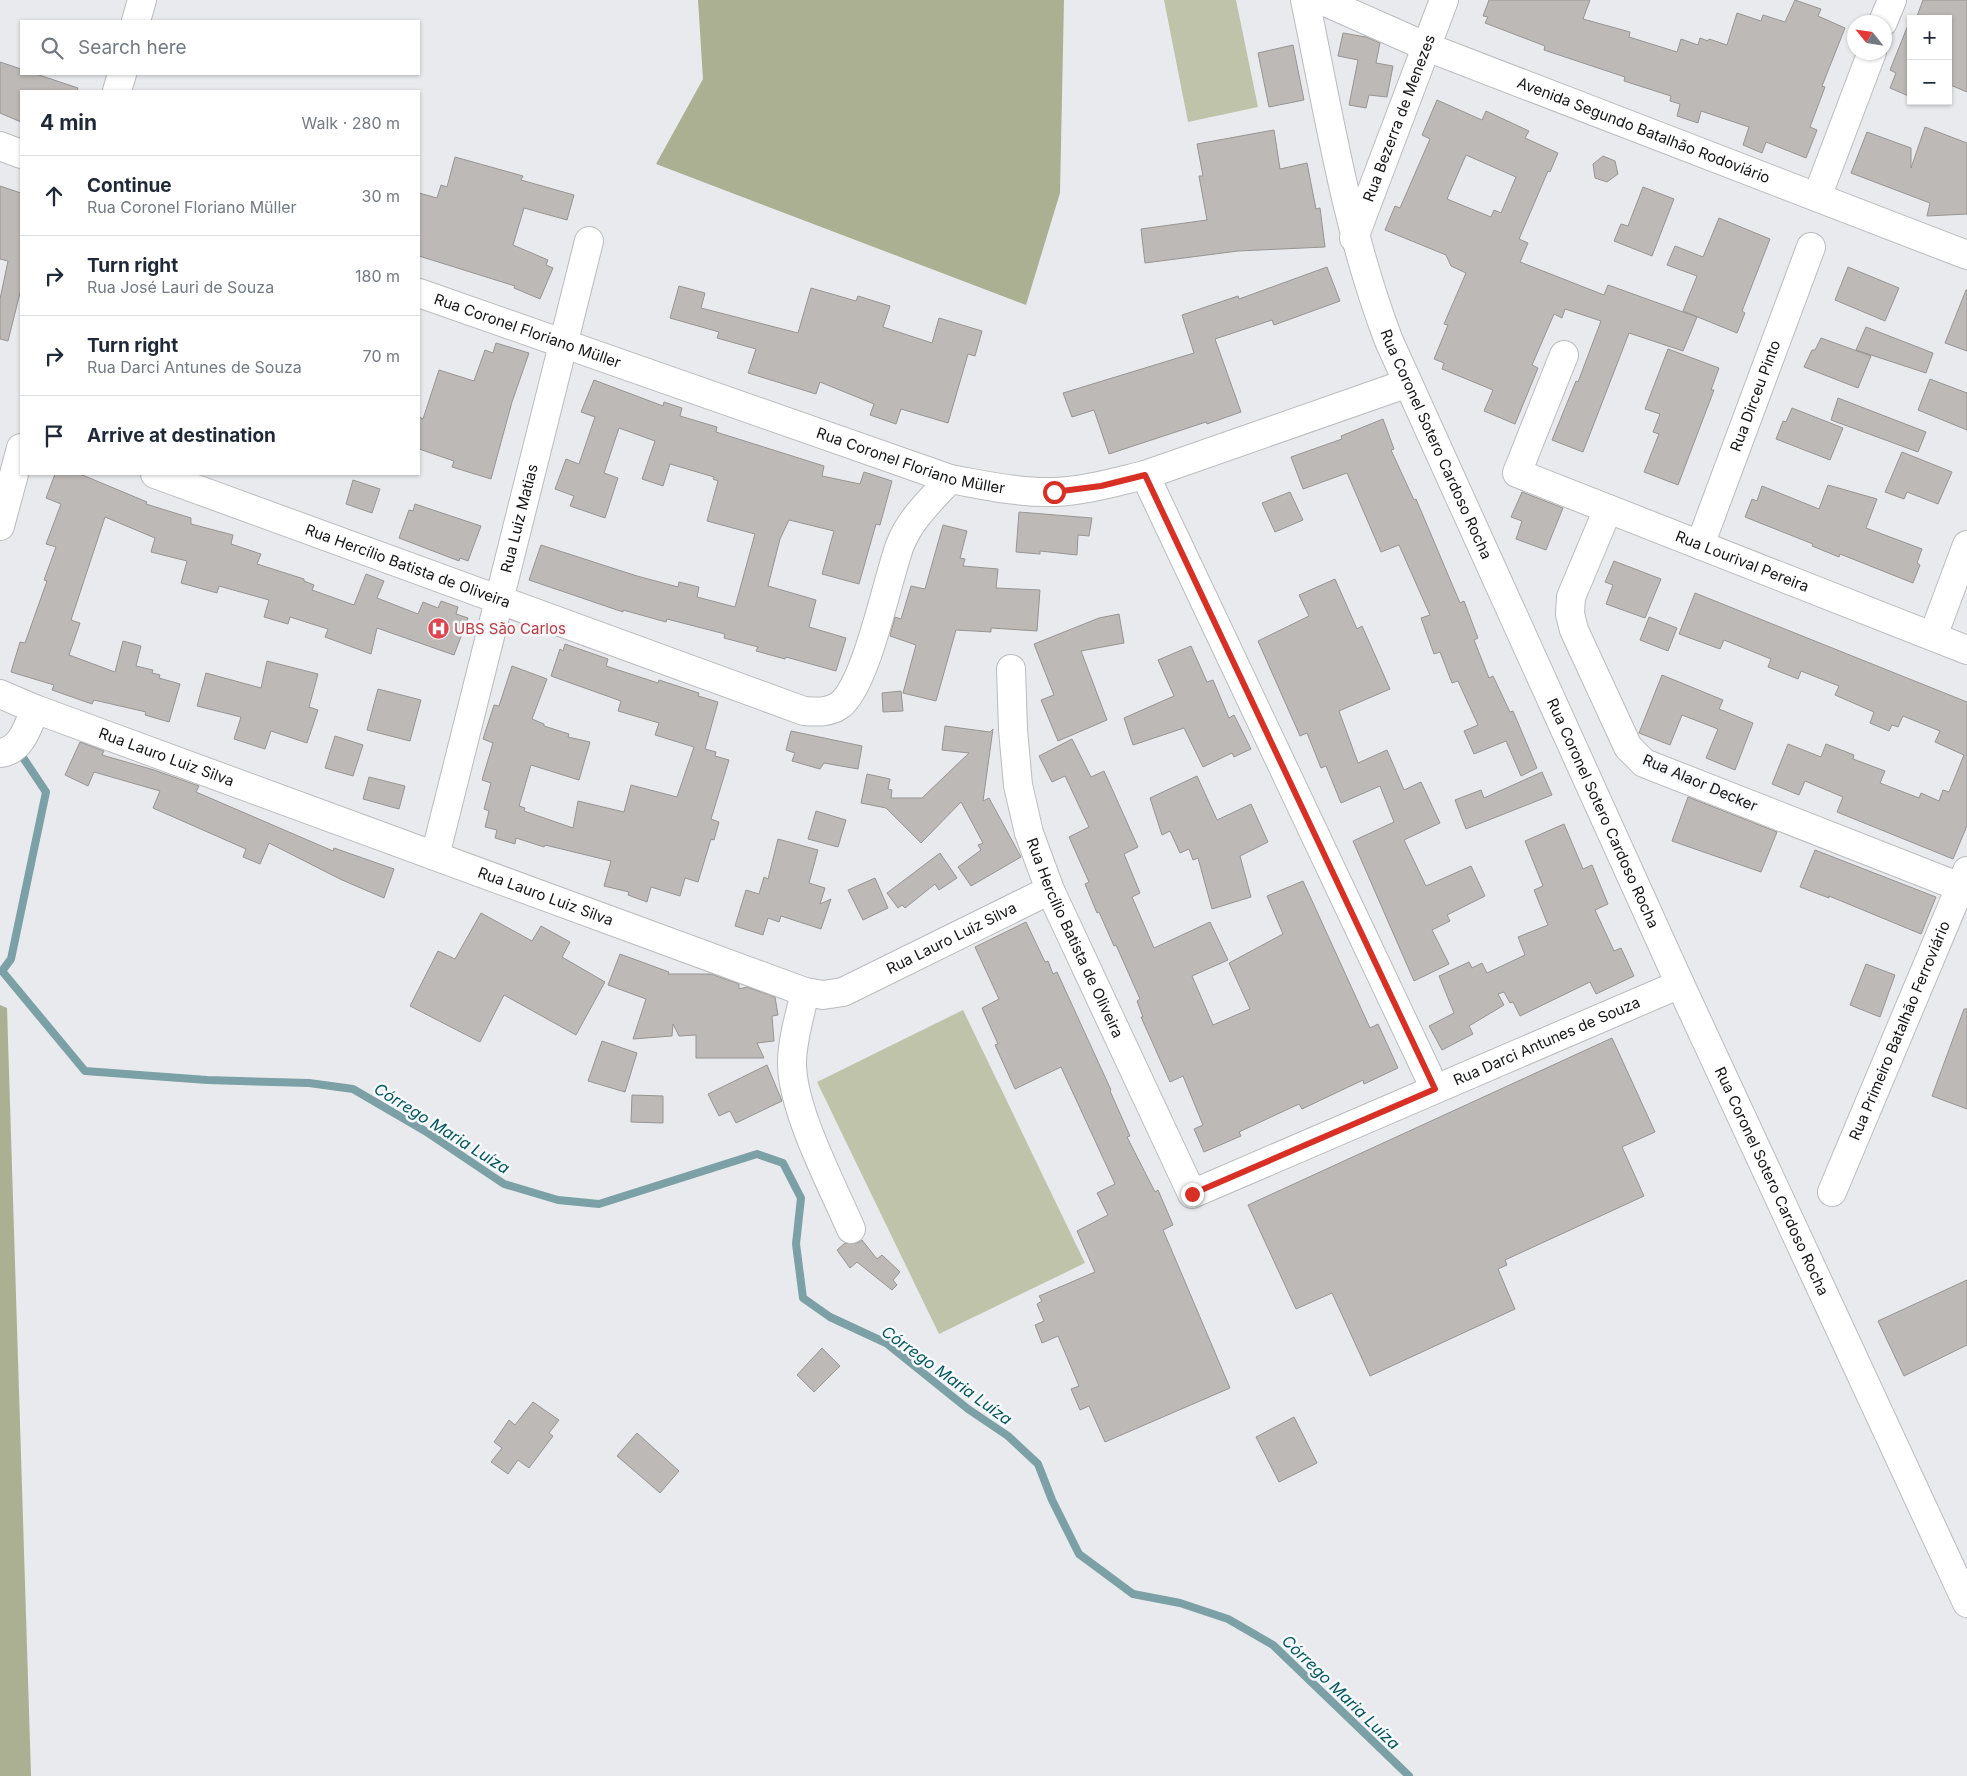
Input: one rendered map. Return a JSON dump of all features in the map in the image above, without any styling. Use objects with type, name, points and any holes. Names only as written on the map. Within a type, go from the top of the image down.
[{"type":"street","points":[[136,20],[142,0]]},
{"type":"street","name":"Rua Coronel Sotero Cardoso Rocha","points":[[1305,0],[1354,238],[1370,292],[1408,383],[1680,984],[1967,1603]]},
{"type":"street","name":"Avenida Segundo Batalhão Rodoviário","points":[[1321,0],[1427,47],[1967,255]]},
{"type":"street","name":"Rua Bezerra de Menezes","points":[[1354,238],[1444,0]]},
{"type":"street","points":[[1887,15],[1892,0]]},
{"type":"street","points":[[1817,197],[1869,60]]},
{"type":"street","points":[[117,90],[122,75]]},
{"type":"street","points":[[0,146],[20,154]]},
{"type":"street","name":"Rua Luiz Matias","points":[[435,856],[590,240]]},
{"type":"street","name":"Rua Dirceu Pinto","points":[[1700,545],[1811,247]]},
{"type":"street","name":"Rua Coronel Floriano Müller","points":[[420,293],[950,479],[1005,489],[1054,492],[1101,486],[1145,475],[1408,383]]},
{"type":"street","name":"Rua Lourival Pereira","points":[[1564,355],[1518,473],[1967,650]]},
{"type":"street","points":[[0,526],[20,452]]},
{"type":"street","name":"Rua Hercílio Batista de Oliveira","points":[[158,475],[804,711],[824,712],[841,704],[864,664],[900,544],[915,516],[950,479]]},
{"type":"street","points":[[1145,475],[1435,1089]]},
{"type":"street","name":"Rua Alaor Decker","points":[[1608,509],[1571,597],[1570,614],[1582,648],[1628,747],[1635,755],[1644,763],[1964,878]]},
{"type":"street","points":[[1933,636],[1967,545]]},
{"type":"street","name":"Rua Hercílio Batista de Oliveira","points":[[1011,669],[1013,730],[1018,785],[1029,833],[1050,890],[1192,1194]]},
{"type":"street","name":"Rua Lauro Luiz Silva","points":[[0,694],[34,709],[805,992],[824,995],[843,992],[1050,890]]},
{"type":"street","points":[[0,752],[8,752],[17,745],[27,730],[34,709]]},
{"type":"street","name":"Rua Primeiro Batalhão Ferroviário","points":[[1832,1192],[1964,878]]},
{"type":"street","name":"Rua Darci Antunes de Souza","points":[[1192,1194],[1680,984]]},
{"type":"street","points":[[805,992],[792,1064],[796,1090],[803,1117],[850,1229]]},
{"type":"green space","points":[[698,0],[1064,0],[1060,193],[1026,305],[656,164],[703,79]]},
{"type":"green space","points":[[1164,0],[1236,0],[1258,107],[1188,122]]},
{"type":"green space","points":[[0,1005],[7,1008],[31,1776],[0,1776]]},
{"type":"green space","points":[[963,1010],[1085,1263],[939,1334],[817,1082]]},
{"type":"building","points":[[1489,0],[1590,0],[1583,19],[1630,32],[1629,37],[1677,52],[1681,39],[1698,45],[1700,38],[1727,45],[1737,13],[1761,21],[1763,15],[1785,22],[1795,0],[1821,9],[1818,16],[1845,28],[1822,86],[1825,87],[1810,127],[1817,130],[1806,158],[1766,142],[1762,153],[1743,145],[1749,127],[1701,111],[1698,123],[1677,116],[1680,104],[1670,101],[1671,96],[1624,81],[1625,77],[1544,50],[1545,46],[1485,23],[1488,17],[1483,16]]},
{"type":"building","points":[[1923,0],[1967,0],[1967,92],[1952,86],[1952,15],[1917,15]]},
{"type":"building","points":[[1907,28],[1907,95],[1890,88],[1896,73],[1890,70]]},
{"type":"building","points":[[1343,33],[1366,37],[1380,43],[1376,63],[1393,66],[1387,97],[1369,95],[1366,108],[1349,105],[1358,60],[1338,56]]},
{"type":"building","points":[[1293,45],[1304,100],[1269,107],[1258,53]]},
{"type":"building","points":[[0,62],[20,69],[20,75],[39,75],[78,88],[77,90],[20,90],[20,122],[0,113]]},
{"type":"building","points":[[1437,100],[1482,120],[1486,111],[1529,131],[1525,138],[1558,153],[1550,172],[1548,171],[1519,239],[1528,243],[1520,262],[1604,295],[1608,285],[1697,317],[1683,351],[1629,333],[1583,452],[1552,440],[1576,381],[1578,382],[1601,321],[1565,309],[1562,318],[1554,314],[1532,365],[1538,368],[1515,424],[1484,411],[1493,390],[1442,369],[1444,363],[1434,359],[1448,325],[1444,324],[1466,273],[1451,266],[1446,255],[1385,230],[1395,206],[1400,208],[1430,139],[1422,135]],"holes":[[[1466,155],[1516,177],[1501,213],[1494,210],[1491,217],[1447,199]]]},
{"type":"building","points":[[1925,127],[1967,143],[1967,214],[1927,216],[1930,203],[1851,173],[1867,132],[1911,148],[1911,168]]},
{"type":"building","points":[[1274,130],[1280,169],[1307,163],[1316,209],[1320,208],[1325,247],[1238,251],[1145,263],[1141,229],[1207,220],[1199,176],[1203,176],[1197,144]]},
{"type":"building","points":[[1603,156],[1615,161],[1618,174],[1607,182],[1595,178],[1593,164]]},
{"type":"building","points":[[455,157],[523,176],[521,180],[574,195],[567,220],[524,208],[513,245],[548,260],[546,265],[553,268],[540,299],[514,288],[515,286],[420,256],[420,193],[437,198],[441,185],[447,187]]},
{"type":"building","points":[[0,186],[20,193],[20,293],[8,341],[0,339],[0,299],[8,261],[0,259]]},
{"type":"building","points":[[1643,187],[1674,199],[1652,256],[1614,241],[1621,224],[1628,226]]},
{"type":"building","points":[[1719,218],[1770,239],[1742,311],[1745,313],[1737,333],[1683,311],[1697,276],[1667,265],[1675,246],[1703,257]]},
{"type":"building","points":[[1327,267],[1340,301],[1274,325],[1272,320],[1215,339],[1241,412],[1109,454],[1094,410],[1072,417],[1063,393],[1194,353],[1182,315],[1238,296],[1239,299]]},
{"type":"building","points":[[1848,267],[1899,288],[1885,321],[1835,300]]},
{"type":"building","points":[[679,286],[705,293],[701,308],[798,333],[811,288],[856,301],[858,296],[890,306],[883,327],[932,343],[939,318],[982,331],[975,356],[968,354],[948,423],[901,409],[896,424],[870,415],[874,404],[820,382],[816,394],[748,373],[756,349],[717,338],[719,332],[670,318]]},
{"type":"building","points":[[1967,290],[1967,351],[1945,343]]},
{"type":"building","points":[[1866,327],[1933,353],[1926,373],[1856,350]]},
{"type":"building","points":[[1821,338],[1871,356],[1858,388],[1804,367],[1812,350],[1815,350]]},
{"type":"building","points":[[496,343],[529,353],[512,402],[491,479],[452,467],[454,461],[420,449],[420,418],[423,419],[439,370],[474,381],[485,350],[493,353]]},
{"type":"building","points":[[1668,349],[1719,368],[1711,390],[1714,390],[1678,485],[1644,472],[1659,434],[1653,432],[1660,414],[1645,409]]},
{"type":"building","points":[[1930,379],[1967,393],[1967,430],[1918,410]]},
{"type":"building","points":[[594,380],[663,406],[664,402],[682,408],[680,416],[717,427],[716,432],[824,466],[822,476],[860,484],[864,472],[892,481],[880,525],[876,524],[859,584],[822,574],[834,531],[789,520],[780,539],[768,586],[816,600],[809,627],[846,638],[836,671],[756,651],[758,647],[724,638],[725,634],[667,619],[666,622],[623,610],[623,612],[529,580],[541,545],[637,576],[678,587],[679,582],[699,587],[697,597],[735,607],[755,534],[707,521],[718,481],[713,479],[714,477],[670,464],[663,486],[642,479],[655,441],[619,428],[604,473],[618,478],[605,518],[570,506],[574,496],[555,489],[566,459],[579,464],[595,417],[581,412]]},
{"type":"building","points":[[1838,398],[1926,432],[1918,452],[1831,420]]},
{"type":"building","points":[[1792,408],[1843,428],[1830,460],[1776,439],[1783,421],[1786,422]]},
{"type":"building","points":[[1383,419],[1394,449],[1391,450],[1414,500],[1416,499],[1460,603],[1464,601],[1478,638],[1474,640],[1489,678],[1493,676],[1510,712],[1513,711],[1537,768],[1521,776],[1506,741],[1474,754],[1464,731],[1478,725],[1458,681],[1452,683],[1440,652],[1434,654],[1421,618],[1430,615],[1399,545],[1381,552],[1347,473],[1303,489],[1291,457],[1342,439],[1341,436]]},
{"type":"building","points":[[1902,452],[1952,472],[1938,504],[1907,492],[1904,499],[1885,492]]},
{"type":"building","points":[[55,475],[82,475],[147,502],[146,504],[191,518],[191,524],[233,535],[231,544],[261,554],[257,564],[304,579],[304,581],[314,585],[312,590],[354,605],[366,574],[384,581],[377,598],[418,614],[423,602],[438,608],[441,601],[458,607],[456,614],[468,618],[454,655],[377,628],[371,654],[325,637],[328,629],[290,617],[288,624],[264,617],[269,600],[219,586],[217,593],[181,583],[187,561],[151,552],[155,538],[105,517],[71,620],[80,623],[69,655],[115,672],[123,641],[141,646],[136,666],[153,670],[152,673],[160,675],[159,678],[180,684],[169,722],[145,715],[146,712],[94,700],[92,704],[52,690],[54,685],[11,672],[20,642],[25,643],[47,581],[44,580],[56,547],[46,544],[61,504],[46,498]]},
{"type":"building","points":[[353,480],[380,489],[372,513],[346,504]]},
{"type":"building","points":[[1828,485],[1877,499],[1866,528],[1922,549],[1917,563],[1920,565],[1913,583],[1840,554],[1839,557],[1812,546],[1813,544],[1745,517],[1752,499],[1757,501],[1762,486],[1819,509]]},
{"type":"building","points":[[1290,492],[1303,520],[1275,532],[1262,503]]},
{"type":"building","points":[[1522,492],[1563,508],[1546,550],[1516,539],[1522,521],[1511,517]]},
{"type":"building","points":[[415,504],[481,526],[468,561],[460,558],[459,561],[399,538],[409,510],[413,511]]},
{"type":"building","points":[[1019,512],[1092,518],[1089,536],[1078,535],[1077,555],[1040,551],[1040,554],[1016,552]]},
{"type":"building","points":[[943,525],[967,531],[960,558],[965,559],[963,566],[998,569],[996,588],[1040,590],[1037,631],[991,628],[991,632],[956,630],[936,701],[903,693],[916,645],[890,636],[895,617],[901,619],[911,586],[925,589]]},
{"type":"building","points":[[1614,561],[1661,579],[1645,618],[1606,604],[1613,585],[1605,582]]},
{"type":"building","points":[[1335,579],[1357,629],[1362,626],[1390,689],[1339,711],[1358,763],[1387,750],[1404,790],[1421,782],[1440,823],[1404,840],[1426,886],[1471,866],[1485,896],[1447,915],[1450,921],[1432,930],[1449,964],[1414,981],[1353,841],[1394,822],[1380,786],[1341,803],[1326,766],[1321,768],[1307,733],[1300,736],[1258,641],[1309,616],[1299,595]]},
{"type":"building","points":[[1695,593],[1967,702],[1967,826],[1953,859],[1837,812],[1843,797],[1805,781],[1799,795],[1772,784],[1788,744],[1821,757],[1826,744],[1854,755],[1853,759],[1885,771],[1880,783],[1919,798],[1921,793],[1939,801],[1943,790],[1949,792],[1964,755],[1935,742],[1940,731],[1903,716],[1898,727],[1892,725],[1889,731],[1870,723],[1874,712],[1835,695],[1839,686],[1801,671],[1798,679],[1768,667],[1771,659],[1724,640],[1720,649],[1679,634]]},
{"type":"building","points":[[1119,614],[1124,643],[1081,651],[1107,720],[1058,741],[1041,700],[1054,695],[1034,644],[1099,618]]},
{"type":"building","points":[[1649,617],[1677,628],[1668,651],[1640,640]]},
{"type":"building","points":[[565,644],[608,659],[606,666],[658,683],[659,680],[699,693],[698,696],[718,702],[705,749],[716,752],[715,756],[729,760],[711,819],[719,822],[714,840],[711,839],[698,882],[685,878],[680,896],[651,887],[647,902],[628,895],[629,892],[604,886],[611,861],[545,845],[544,847],[516,838],[515,844],[495,838],[497,830],[485,827],[489,811],[484,809],[491,783],[482,780],[493,743],[483,739],[494,705],[499,706],[512,666],[547,679],[532,719],[544,724],[544,726],[569,734],[568,737],[590,742],[579,780],[531,765],[519,806],[525,808],[524,811],[573,828],[578,801],[624,812],[631,785],[677,797],[694,747],[655,735],[659,723],[618,711],[621,701],[551,676],[560,649],[563,651]]},
{"type":"building","points":[[1191,646],[1207,682],[1213,680],[1229,718],[1234,715],[1251,749],[1234,757],[1232,753],[1203,767],[1184,728],[1133,745],[1124,718],[1174,696],[1158,660]]},
{"type":"building","points":[[267,661],[318,674],[309,707],[318,710],[307,743],[271,731],[265,749],[234,739],[241,717],[197,706],[206,673],[261,688]]},
{"type":"building","points":[[1662,675],[1723,700],[1719,709],[1753,723],[1735,770],[1706,758],[1718,729],[1682,715],[1670,745],[1639,733]]},
{"type":"building","points":[[378,689],[421,700],[410,741],[367,730]]},
{"type":"building","points":[[901,691],[903,711],[883,712],[882,693]]},
{"type":"building","points":[[945,726],[990,732],[993,729],[983,801],[989,798],[1021,857],[971,886],[958,867],[981,850],[978,845],[983,843],[961,802],[921,843],[886,808],[861,803],[867,774],[890,779],[888,789],[892,790],[891,798],[922,798],[969,753],[942,750]]},
{"type":"building","points":[[791,731],[862,746],[858,769],[824,763],[820,769],[792,761],[795,753],[786,750]]},
{"type":"building","points":[[335,736],[363,745],[353,776],[325,768]]},
{"type":"building","points":[[1072,739],[1091,777],[1104,771],[1138,847],[1124,854],[1140,893],[1132,897],[1154,948],[1210,922],[1228,960],[1192,976],[1213,1025],[1250,1009],[1229,963],[1283,934],[1267,896],[1303,881],[1370,1028],[1378,1024],[1398,1068],[1364,1084],[1363,1080],[1302,1109],[1299,1104],[1239,1132],[1241,1136],[1204,1152],[1194,1129],[1203,1125],[1183,1076],[1170,1082],[1141,1017],[1143,1017],[1137,1001],[1140,999],[1116,945],[1114,946],[1099,912],[1097,913],[1085,884],[1089,882],[1069,837],[1089,827],[1065,776],[1052,782],[1039,756]]},
{"type":"building","points":[[80,742],[104,751],[102,755],[154,770],[199,786],[196,792],[333,851],[334,848],[394,869],[384,898],[342,880],[269,843],[260,864],[243,857],[246,849],[153,808],[160,791],[94,772],[88,786],[65,775]]},
{"type":"building","points":[[1542,772],[1552,795],[1466,829],[1455,800],[1481,790],[1484,798]]},
{"type":"building","points":[[1197,776],[1217,820],[1251,804],[1268,842],[1240,856],[1251,897],[1212,909],[1198,858],[1193,860],[1189,849],[1180,853],[1170,831],[1162,835],[1150,798]]},
{"type":"building","points":[[369,777],[405,786],[399,809],[363,799]]},
{"type":"building","points":[[1688,797],[1777,832],[1761,872],[1672,841]]},
{"type":"building","points":[[816,811],[846,820],[838,847],[808,839]]},
{"type":"building","points":[[1564,824],[1583,869],[1592,865],[1608,904],[1595,910],[1614,951],[1621,948],[1634,976],[1596,994],[1590,982],[1520,1016],[1513,1002],[1510,1003],[1504,992],[1498,994],[1504,1005],[1469,1026],[1473,1034],[1442,1050],[1429,1026],[1454,1013],[1439,976],[1469,962],[1472,968],[1482,963],[1487,973],[1525,955],[1518,937],[1548,925],[1534,890],[1543,886],[1525,841]]},
{"type":"building","points":[[778,839],[818,850],[809,883],[825,888],[820,904],[831,899],[821,929],[781,916],[779,922],[768,918],[763,935],[735,926],[746,890],[759,894],[764,877],[768,879]]},
{"type":"building","points":[[1815,850],[1936,897],[1921,934],[1829,896],[1829,898],[1800,887]]},
{"type":"building","points":[[940,853],[957,878],[939,890],[935,884],[905,908],[902,905],[898,908],[887,893]]},
{"type":"building","points":[[875,878],[888,908],[863,920],[848,890]]},
{"type":"building","points":[[481,913],[532,941],[541,926],[570,942],[562,957],[605,982],[576,1035],[504,995],[480,1042],[410,1006],[438,951],[455,959]]},
{"type":"building","points":[[1026,922],[1045,962],[1048,961],[1053,974],[1057,972],[1111,1090],[1130,1136],[1127,1137],[1155,1192],[1158,1190],[1173,1225],[1163,1230],[1230,1388],[1105,1442],[1089,1406],[1080,1410],[1071,1389],[1079,1386],[1058,1336],[1042,1343],[1035,1325],[1044,1321],[1037,1304],[1042,1301],[1039,1296],[1095,1272],[1077,1231],[1108,1215],[1097,1193],[1115,1184],[1061,1067],[1015,1089],[995,1045],[998,1044],[982,1008],[999,999],[975,947]]},
{"type":"building","points":[[620,954],[669,972],[668,974],[711,974],[739,984],[739,989],[747,987],[775,997],[778,1015],[772,1016],[774,1041],[757,1043],[764,1058],[696,1058],[696,1035],[679,1036],[673,1024],[672,1036],[633,1039],[646,999],[608,985]]},
{"type":"building","points":[[1866,964],[1895,975],[1880,1017],[1850,1005]]},
{"type":"building","points":[[1964,1009],[1967,1009],[1967,1109],[1932,1096]]},
{"type":"building","points":[[1612,1038],[1655,1132],[1622,1147],[1644,1196],[1505,1260],[1507,1265],[1498,1269],[1515,1309],[1370,1376],[1332,1293],[1296,1309],[1248,1205]]},
{"type":"building","points":[[602,1041],[637,1053],[625,1092],[588,1081]]},
{"type":"building","points":[[767,1065],[782,1101],[736,1123],[730,1111],[719,1116],[708,1094]]},
{"type":"building","points":[[632,1095],[663,1096],[663,1123],[631,1122]]},
{"type":"building","points":[[862,1240],[877,1259],[882,1255],[900,1272],[893,1280],[897,1285],[892,1290],[857,1262],[850,1268],[837,1250],[845,1243],[857,1243]]},
{"type":"building","points":[[1967,1280],[1967,1345],[1904,1376],[1878,1321]]},
{"type":"building","points":[[822,1348],[840,1366],[814,1392],[797,1375]]},
{"type":"building","points":[[533,1402],[559,1420],[549,1433],[553,1436],[529,1468],[518,1460],[508,1474],[491,1462],[502,1448],[494,1442],[509,1420],[515,1425]]},
{"type":"building","points":[[1294,1417],[1317,1463],[1279,1482],[1256,1437]]},
{"type":"building","points":[[637,1433],[679,1471],[660,1493],[617,1456]]},
{"type":"waterway","points":[[2,971],[11,959],[46,792],[22,756]]},
{"type":"waterway","name":"Córrego Maria Luíza","points":[[0,971],[2,971],[85,1071],[207,1080],[309,1083],[353,1089],[425,1131],[504,1184],[558,1200],[599,1204],[757,1154],[783,1163],[801,1198],[796,1244],[803,1298],[830,1317],[886,1343],[968,1409],[1008,1436],[1038,1464],[1052,1500],[1079,1554],[1133,1594],[1180,1603],[1228,1619],[1273,1645],[1409,1776]]},
{"type":"place","name":"UBS São Carlos","points":[[438,629]]},
{"type":"route","points":[[1054,492],[1101,486],[1145,475],[1435,1089],[1192,1194]]}]
